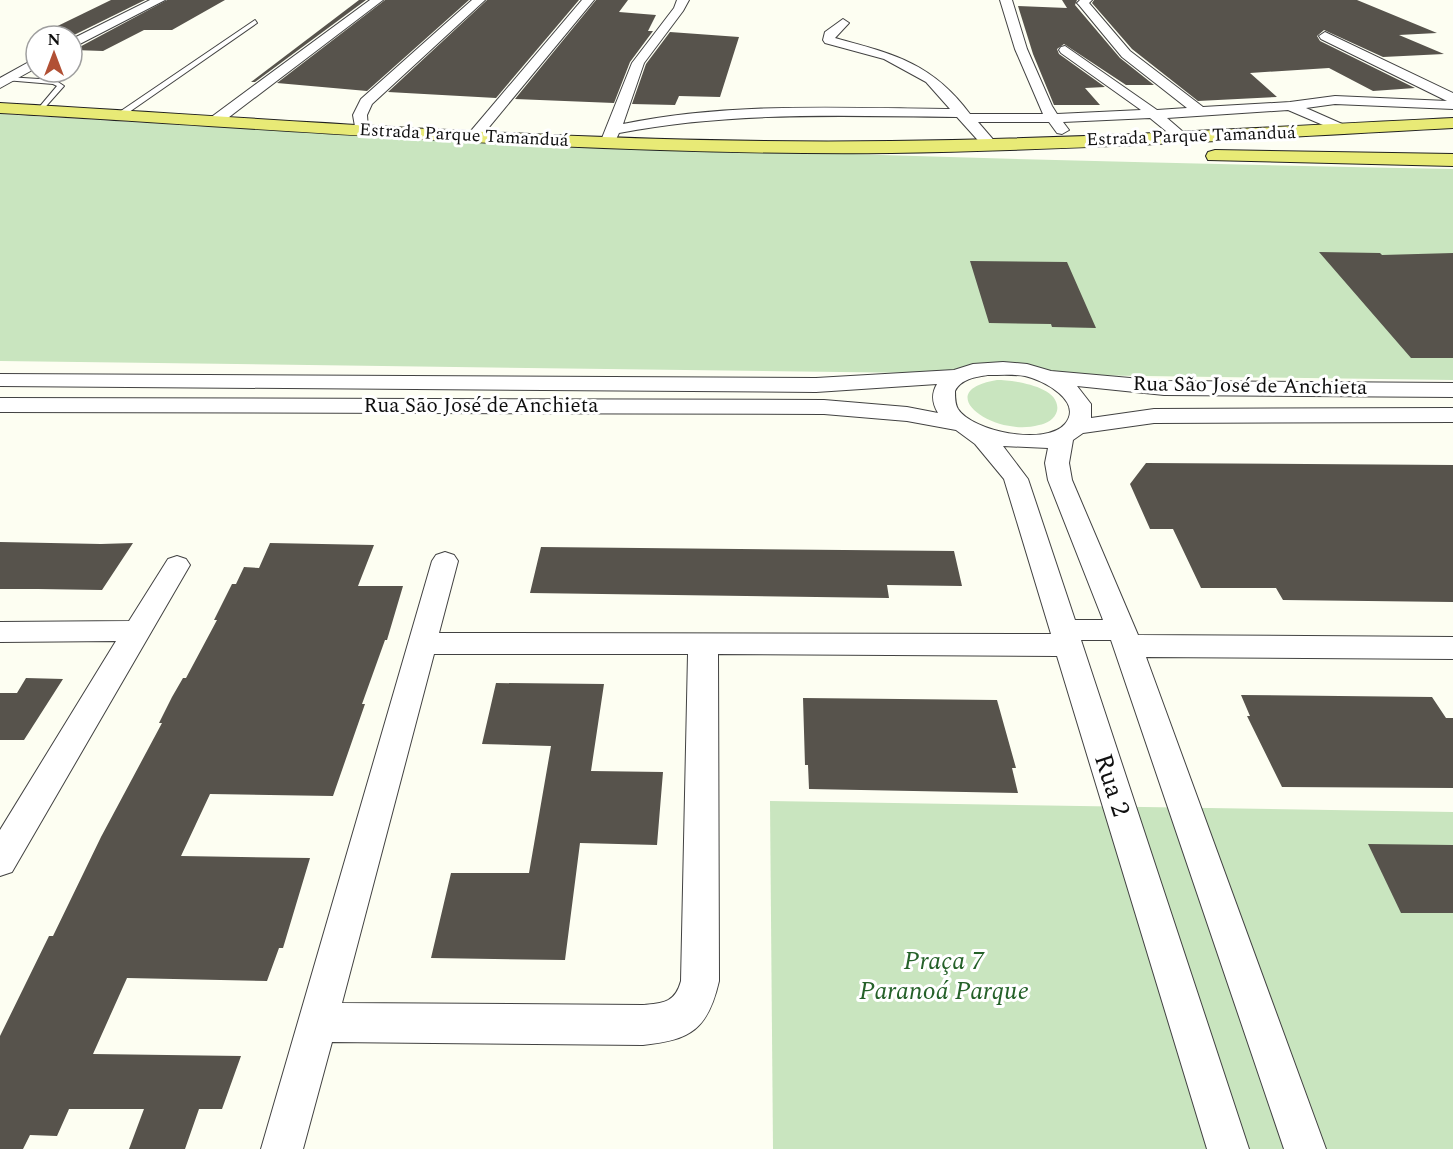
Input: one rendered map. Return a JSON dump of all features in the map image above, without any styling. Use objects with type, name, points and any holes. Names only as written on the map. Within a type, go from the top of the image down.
[{"type":"main road","name":"Estrada Parque Tamanduá","points":[[0,108],[475,135],[611,136],[928,147],[978,152],[1184,150],[1344,130],[1453,123]]},
{"type":"main road","name":"Estrada Parque Tamanduá","points":[[928,147],[1069,141],[1184,150],[1453,160]]},
{"type":"street","points":[[84,38],[159,0]]},
{"type":"street","points":[[214,121],[377,0]]},
{"type":"street","points":[[361,129],[360,115],[366,102],[479,0]]},
{"type":"street","points":[[475,135],[588,0]]},
{"type":"street","points":[[611,136],[638,63],[679,9],[683,0]]},
{"type":"street","points":[[1006,0],[1045,107],[1069,141]]},
{"type":"street","points":[[1086,0],[1083,3],[1126,54],[1200,111]]},
{"type":"street","points":[[843,23],[829,34],[829,40],[888,56],[931,79],[989,144]]},
{"type":"street","points":[[1324,36],[1355,49],[1410,80],[1453,98]]},
{"type":"street","points":[[1065,50],[1154,114],[1184,150]]},
{"type":"street","points":[[3,82],[24,69]]},
{"type":"street","points":[[611,136],[684,116],[733,113],[1054,118],[1290,106],[1335,100],[1453,105]]},
{"type":"street","points":[[1290,106],[1344,130]]},
{"type":"street","name":"Rua São José de Anchieta","points":[[0,380],[816,386],[959,376],[973,370],[1010,367],[1048,377],[1164,388],[1453,390]]},
{"type":"street","points":[[959,376],[949,383],[944,393],[944,403],[950,414],[969,428]]},
{"type":"street","name":"Rua São José de Anchieta","points":[[1048,377],[1075,395],[1080,406],[1080,417],[1068,432]]},
{"type":"street","name":"Rua São José de Anchieta","points":[[0,405],[824,407],[908,414],[969,428],[998,440],[1021,442],[1043,441],[1068,432],[1154,416],[1453,415]]},
{"type":"street","name":"Rua 2","points":[[969,428],[1006,463],[1016,479],[1228,1149]]},
{"type":"street","points":[[1068,432],[1057,463],[1060,480],[1125,638],[1305,1149]]},
{"type":"street","points":[[282,1149],[445,561]]},
{"type":"street","points":[[0,861],[177,566]]},
{"type":"street","points":[[0,632],[137,631]]},
{"type":"street","points":[[422,643],[703,645],[1065,637],[1449,654]]},
{"type":"street","points":[[317,1022],[643,1025],[667,1023],[686,1014],[697,1000],[700,981],[703,645]]},
{"type":"lane","points":[[119,116],[255,22]]},
{"type":"lane","points":[[3,82],[54,82],[61,86],[40,111]]},
{"type":"green space","points":[[0,114],[363,134],[726,150],[1453,169],[1453,380],[0,361]]},
{"type":"green space","points":[[997,380],[1024,383],[1044,390],[1057,402],[1056,414],[1044,424],[1021,427],[1004,425],[988,419],[976,412],[969,402],[969,394],[977,386]]},
{"type":"green space","name":"Praça 7 Paranoá Parque","points":[[770,801],[1453,812],[1453,1149],[773,1149]]},
{"type":"building","points":[[111,0],[145,0],[84,30],[84,24],[62,24]]},
{"type":"building","points":[[167,0],[225,0],[172,30],[144,30],[103,51],[84,50],[84,45]]},
{"type":"building","points":[[359,0],[366,0],[255,82],[251,82]]},
{"type":"building","points":[[385,0],[469,0],[367,91],[277,83]]},
{"type":"building","points":[[487,0],[579,0],[496,98],[388,92]]},
{"type":"building","points":[[596,0],[628,0],[619,12],[656,15],[648,31],[653,31],[630,62],[614,103],[515,99]]},
{"type":"building","points":[[1062,0],[1077,0],[1075,5],[1120,58],[1154,85],[1126,85],[1064,44],[1057,49],[1059,54],[1105,87],[1085,88],[1100,105],[1054,105],[1033,54],[1018,6],[1067,8]]},
{"type":"building","points":[[1094,0],[1357,0],[1437,33],[1399,35],[1444,54],[1383,57],[1324,30],[1317,36],[1320,41],[1415,88],[1373,91],[1329,68],[1250,73],[1277,97],[1198,101],[1132,49],[1092,3]]},
{"type":"building","points":[[670,32],[739,37],[720,97],[679,96],[675,105],[632,104],[646,64]]},
{"type":"building","points":[[1319,252],[1380,253],[1382,255],[1453,253],[1453,358],[1411,358]]},
{"type":"building","points":[[970,261],[1067,262],[1096,328],[1052,327],[1051,324],[989,323]]},
{"type":"building","points":[[1146,463],[1453,465],[1453,602],[1283,600],[1276,588],[1201,588],[1173,529],[1150,529],[1130,484]]},
{"type":"building","points":[[0,542],[133,543],[102,590],[0,589]]},
{"type":"building","points":[[270,543],[374,545],[358,586],[403,586],[387,640],[385,640],[362,704],[365,704],[333,796],[210,794],[181,856],[310,858],[283,948],[279,948],[267,981],[127,978],[93,1054],[241,1056],[222,1109],[199,1109],[185,1149],[129,1149],[144,1109],[69,1109],[57,1136],[30,1135],[23,1149],[0,1149],[0,1036],[49,936],[53,936],[101,837],[162,723],[159,723],[172,697],[183,678],[186,678],[217,620],[214,620],[232,584],[236,584],[244,567],[259,568]]},
{"type":"building","points":[[541,547],[954,551],[962,586],[887,585],[889,598],[530,593]]},
{"type":"building","points":[[26,678],[63,679],[24,740],[0,740],[0,693],[17,693]]},
{"type":"building","points":[[496,683],[604,684],[591,771],[663,772],[657,845],[580,843],[565,960],[431,958],[451,873],[529,873],[551,746],[482,744]]},
{"type":"building","points":[[1241,695],[1432,697],[1446,718],[1453,718],[1453,788],[1282,787],[1247,716],[1250,716]]},
{"type":"building","points":[[803,698],[997,700],[1016,768],[1012,768],[1018,793],[809,789],[808,765],[805,765]]},
{"type":"building","points":[[1368,844],[1453,845],[1453,913],[1401,913]]}]
